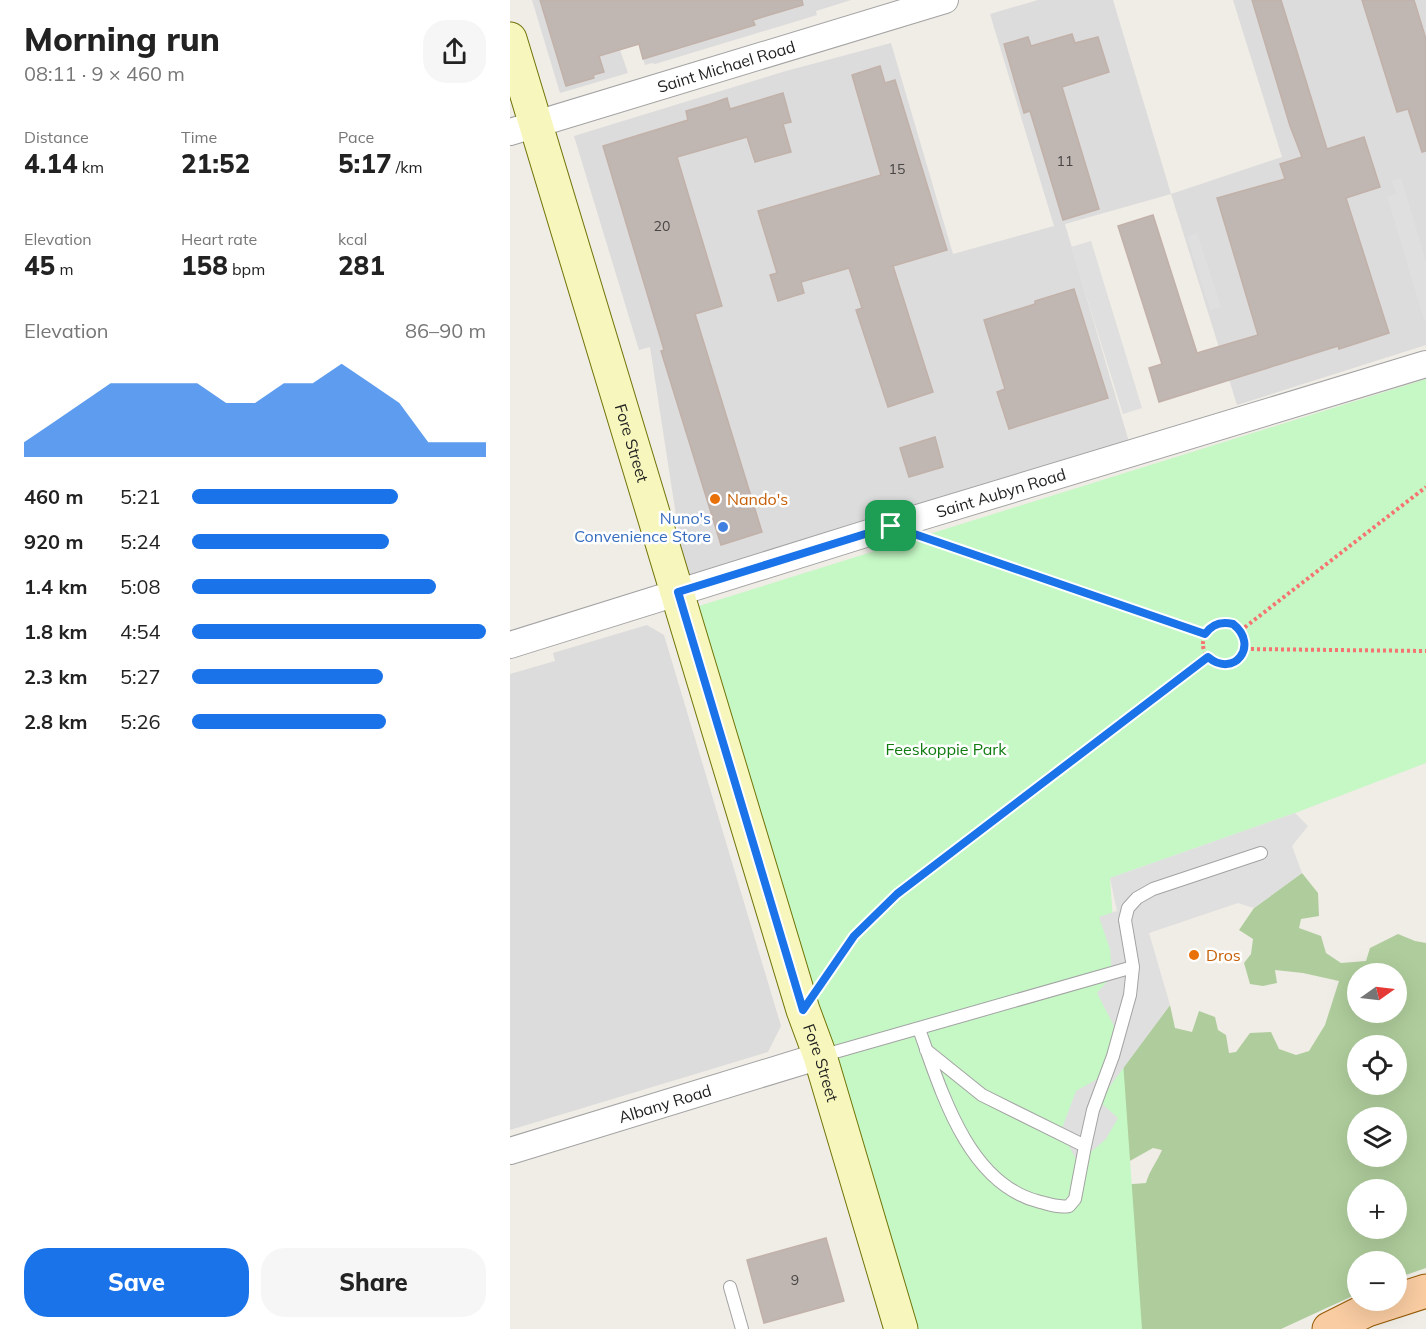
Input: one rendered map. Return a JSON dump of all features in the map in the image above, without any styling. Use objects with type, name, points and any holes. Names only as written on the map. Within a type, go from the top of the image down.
[{"type":"main road","points":[[1329,1329],[1367,1310],[1425,1294]]},
{"type":"street","name":"Saint Michael Road","points":[[523,128],[945,0]]},
{"type":"street","name":"Fore Street","points":[[510,39],[523,128],[678,592],[901,1329]]},
{"type":"street","name":"Saint Aubyn Road","points":[[510,645],[891,526],[1426,364]]},
{"type":"street","name":"Albany Road","points":[[510,1151],[820,1056]]},
{"type":"lane","points":[[919,1029],[944,1098],[972,1150],[1000,1184],[1014,1193],[1055,1206],[1069,1206],[1075,1199],[1096,1101],[1113,1056],[1124,1017],[1133,967],[1125,920],[1128,908],[1137,898],[1153,889],[1261,853]]},
{"type":"lane","points":[[820,1056],[1133,967]]},
{"type":"lane","points":[[926,1050],[982,1095],[1085,1146]]},
{"type":"lane","points":[[730,1287],[742,1329]]},
{"type":"path","points":[[1240,631],[1426,487]]},
{"type":"path","points":[[891,526],[1205,634]]},
{"type":"path","points":[[1226,622],[1233,624],[1245,641],[1245,649],[1242,655],[1232,663],[1219,664],[1208,657],[1203,645],[1205,634],[1212,626],[1226,622]]},
{"type":"path","points":[[1245,649],[1426,651]]},
{"type":"path","points":[[803,1010],[854,936],[897,894],[1208,657]]},
{"type":"shaded area","points":[[532,0],[851,0],[816,11],[817,15],[655,64],[645,65],[638,41],[619,47],[628,73],[560,93]]},
{"type":"shaded area","points":[[1038,0],[1113,0],[1171,194],[1065,224],[1129,442],[686,580],[650,347],[639,350],[574,136],[786,71],[891,43],[953,254],[1054,226],[990,14]]},
{"type":"shaded area","points":[[1233,0],[1426,0],[1426,345],[1237,405],[1171,194],[1282,157]]},
{"type":"shaded area","points":[[1401,178],[1426,262],[1426,319],[1424,320],[1387,196],[1396,194],[1392,181]]},
{"type":"shaded area","points":[[1197,233],[1221,307],[1210,310],[1187,237]]},
{"type":"shaded area","points":[[1091,241],[1142,408],[1123,414],[1071,247]]},
{"type":"shaded area","points":[[647,625],[664,635],[781,1026],[768,1052],[510,1130],[510,674],[555,661],[553,653]]},
{"type":"shaded area","points":[[1295,813],[1308,826],[1292,846],[1302,873],[1254,908],[1238,903],[1149,933],[1170,1005],[1099,1101],[1118,1118],[1106,1139],[1078,1163],[1061,1131],[1076,1091],[1097,1079],[1107,1063],[1116,1030],[1097,993],[1112,976],[1110,949],[1099,917],[1117,911],[1110,878]]},
{"type":"green space","name":"Feeskoppie Park","points":[[1426,379],[1426,763],[1295,813],[1110,878],[1142,1329],[905,1329],[686,610]]},
{"type":"green space","points":[[1302,873],[1318,893],[1319,916],[1301,919],[1299,928],[1321,936],[1326,953],[1341,963],[1366,961],[1370,948],[1398,934],[1426,943],[1426,1268],[1407,1275],[1407,1251],[1347,1251],[1347,1299],[1281,1329],[1044,1329],[1120,1185],[1146,1183],[1162,1150],[1153,1148],[1128,1162],[1098,1101],[1170,1005],[1175,1028],[1192,1032],[1199,1011],[1215,1017],[1218,1030],[1226,1035],[1229,1053],[1236,1052],[1250,1033],[1271,1032],[1279,1049],[1296,1055],[1309,1051],[1325,1025],[1339,981],[1275,970],[1277,983],[1263,986],[1250,984],[1244,963],[1251,954],[1253,939],[1239,930],[1254,908]]},
{"type":"building","points":[[540,0],[802,0],[803,5],[753,20],[755,25],[643,59],[639,44],[599,56],[604,72],[593,75],[594,78],[566,86]]},
{"type":"building","points":[[1252,0],[1281,0],[1327,149],[1364,137],[1380,187],[1346,198],[1389,333],[1339,349],[1338,346],[1159,402],[1149,368],[1162,364],[1118,226],[1153,215],[1197,353],[1258,335],[1217,198],[1285,179],[1280,164],[1302,157],[1290,126]]},
{"type":"building","points":[[1362,0],[1414,0],[1426,39],[1426,151],[1422,152],[1408,109],[1397,112]]},
{"type":"building","points":[[1072,34],[1075,43],[1098,37],[1109,72],[1062,87],[1099,209],[1063,220],[1030,111],[1024,113],[1004,44],[1028,37],[1031,46]]},
{"type":"building","points":[[880,66],[885,83],[895,80],[947,250],[893,266],[933,392],[888,407],[856,310],[862,308],[849,268],[801,282],[804,293],[778,301],[770,275],[777,273],[758,211],[881,175],[852,75]]},
{"type":"building","points":[[783,93],[791,122],[783,124],[791,152],[755,162],[747,137],[677,157],[722,306],[695,314],[762,532],[721,545],[661,351],[664,350],[603,146],[688,120],[686,111],[727,98],[730,109]]},
{"type":"building","points":[[1074,289],[1108,398],[1009,429],[997,392],[1005,389],[984,320]]},
{"type":"building","points":[[935,437],[943,467],[909,477],[900,448]]},
{"type":"building","points":[[826,1238],[844,1301],[764,1323],[747,1260]]},
{"type":"place","name":"Nando's","points":[[715,499]]},
{"type":"place","name":"Nuno's Convenience Store","points":[[723,527]]},
{"type":"place","name":"Dros","points":[[1194,955]]},
{"type":"route","points":[[891,526],[1205,634],[1218,623],[1233,624],[1243,634],[1245,649],[1238,660],[1226,665],[1213,662],[1208,657],[897,894],[854,936],[803,1010],[678,592],[891,526]]}]
